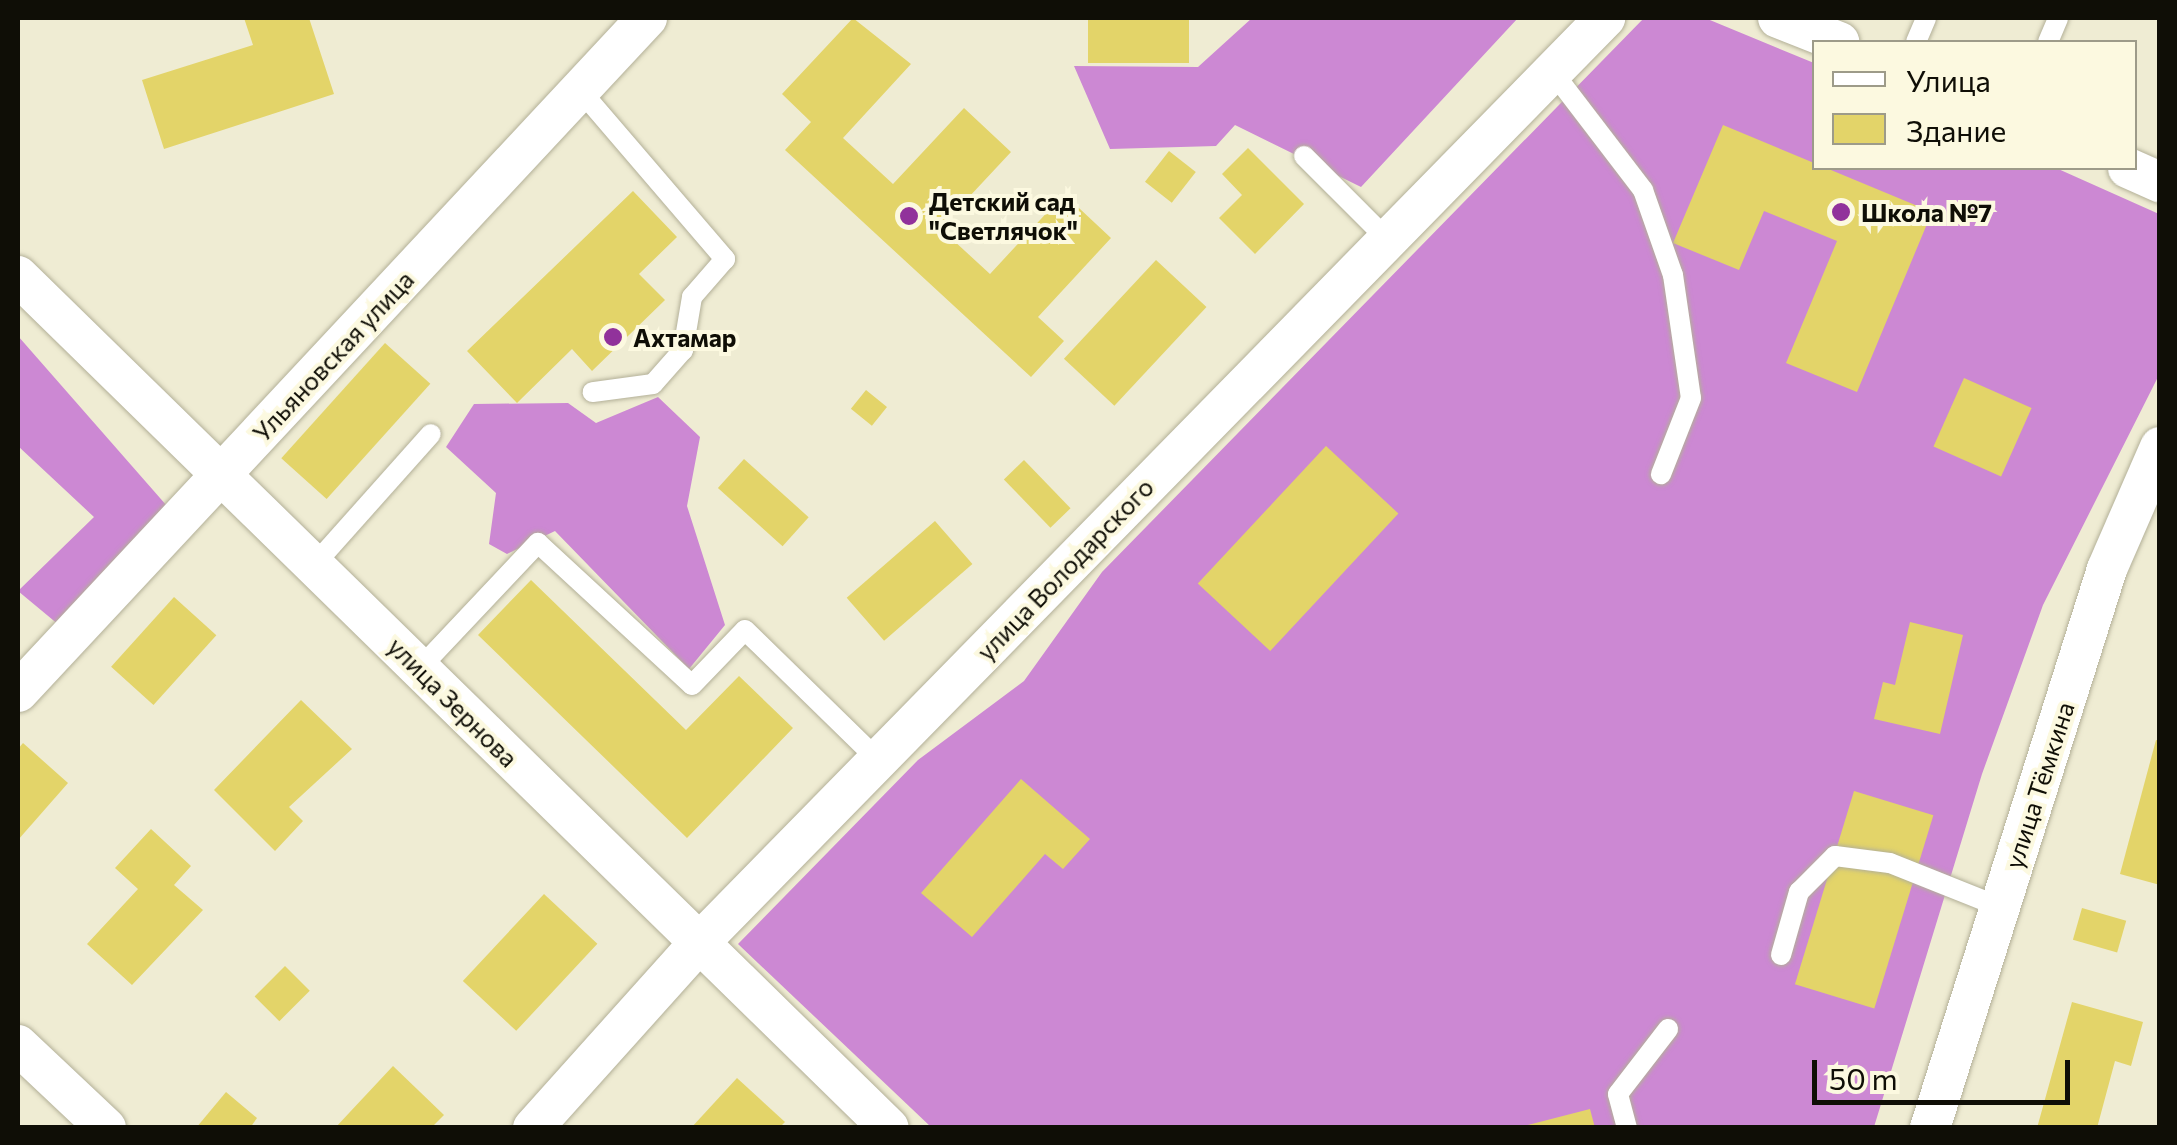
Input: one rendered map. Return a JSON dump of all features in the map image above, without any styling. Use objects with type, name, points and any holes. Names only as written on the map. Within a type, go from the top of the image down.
[{"type":"street","name":"Ульяновская улица","points":[[18,692],[646,18]]},
{"type":"street","name":"улица Володарского","points":[[533,1128],[697,945],[1604,18]]},
{"type":"street","points":[[1778,18],[1834,40]]},
{"type":"street","points":[[2133,170],[2160,182]]},
{"type":"street","name":"улица Зернова","points":[[18,276],[224,472],[697,945],[889,1128]]},
{"type":"street","name":"улица Тёмкина","points":[[1930,1128],[2107,569],[2160,447]]},
{"type":"street","points":[[18,1045],[106,1128]]},
{"type":"lane","points":[[1552,71],[1642,190],[1673,275],[1691,398],[1662,474]]},
{"type":"lane","points":[[580,90],[725,259],[692,297],[684,350],[653,384],[593,392]]},
{"type":"lane","points":[[1304,156],[1387,240]]},
{"type":"lane","points":[[315,564],[431,434]]},
{"type":"lane","points":[[420,668],[538,543],[692,685],[745,630],[878,760]]},
{"type":"lane","points":[[1781,955],[1799,892],[1836,856],[1890,863],[2000,907]]},
{"type":"lane","points":[[1626,1128],[1618,1094],[1668,1029]]},
{"type":"shaded area","points":[[1252,18],[1518,18],[1361,187],[1235,125],[1216,146],[1110,149],[1074,66],[1198,67]]},
{"type":"shaded area","points":[[1644,18],[1705,18],[1812,62],[1812,170],[2060,170],[2159,214],[2159,375],[2043,605],[1982,774],[1874,1127],[931,1127],[738,944],[918,760],[1024,681],[1102,572]]},
{"type":"shaded area","points":[[18,336],[167,506],[65,630],[18,591],[94,517],[18,446]]},
{"type":"shaded area","points":[[658,397],[700,437],[687,506],[725,625],[689,669],[555,531],[507,554],[489,544],[496,493],[446,447],[474,404],[568,403],[596,423]]},
{"type":"building","points":[[244,18],[309,18],[334,94],[164,149],[142,80],[253,45]]},
{"type":"building","points":[[853,18],[911,64],[843,138],[893,184],[964,108],[1011,152],[940,228],[990,274],[1064,194],[1111,238],[1038,317],[1064,341],[1031,377],[785,150],[811,122],[782,94]]},
{"type":"building","points":[[1088,18],[1189,18],[1189,63],[1088,63]]},
{"type":"building","points":[[1723,125],[1812,162],[1812,170],[1831,170],[1932,212],[1857,392],[1786,363],[1837,241],[1764,211],[1739,270],[1673,243]]},
{"type":"building","points":[[1248,148],[1304,204],[1255,254],[1219,218],[1242,195],[1222,174]]},
{"type":"building","points":[[1169,151],[1196,172],[1172,203],[1145,182]]},
{"type":"building","points":[[633,191],[677,237],[639,274],[665,300],[592,371],[572,349],[517,403],[467,351]]},
{"type":"building","points":[[1156,260],[1206,307],[1114,406],[1064,359]]},
{"type":"building","points":[[385,343],[430,384],[327,499],[281,458]]},
{"type":"building","points":[[1964,378],[2032,408],[2001,477],[1933,447]]},
{"type":"building","points":[[866,390],[887,407],[872,426],[851,409]]},
{"type":"building","points":[[1326,446],[1398,514],[1270,651],[1198,583]]},
{"type":"building","points":[[744,459],[809,517],[783,546],[718,488]]},
{"type":"building","points":[[1024,460],[1071,508],[1050,528],[1004,479]]},
{"type":"building","points":[[935,521],[972,564],[884,641],[847,598]]},
{"type":"building","points":[[531,580],[686,730],[739,676],[793,728],[687,838],[478,635]]},
{"type":"building","points":[[174,597],[216,635],[153,705],[111,667]]},
{"type":"building","points":[[1910,622],[1963,635],[1940,734],[1874,719],[1883,682],[1895,685]]},
{"type":"building","points":[[301,700],[352,749],[289,807],[303,821],[275,851],[214,790]]},
{"type":"building","points":[[2156,740],[2160,741],[2160,885],[2120,874]]},
{"type":"building","points":[[23,743],[68,783],[18,840],[18,749]]},
{"type":"building","points":[[1021,779],[1090,839],[1063,869],[1045,854],[972,937],[921,893]]},
{"type":"building","points":[[1854,791],[1933,815],[1874,1008],[1795,984]]},
{"type":"building","points":[[151,829],[191,866],[174,885],[203,910],[132,985],[87,944],[138,889],[115,868]]},
{"type":"building","points":[[544,894],[597,944],[516,1031],[463,981]]},
{"type":"building","points":[[2082,908],[2126,921],[2117,952],[2073,940]]},
{"type":"building","points":[[285,966],[310,991],[279,1021],[255,996]]},
{"type":"building","points":[[2072,1002],[2143,1022],[2131,1066],[2115,1061],[2097,1128],[2037,1128]]},
{"type":"building","points":[[393,1066],[444,1115],[431,1128],[335,1128]]},
{"type":"building","points":[[737,1078],[785,1122],[779,1128],[691,1128]]},
{"type":"building","points":[[226,1092],[257,1118],[250,1128],[196,1128]]},
{"type":"building","points":[[1590,1109],[1595,1128],[1524,1128],[1524,1126]]},
{"type":"place","name":"Школа №7","points":[[1841,212]]},
{"type":"place","name":"Детский сад \"Светлячок\"","points":[[909,216]]},
{"type":"place","name":"Ахтамар","points":[[613,337]]}]
